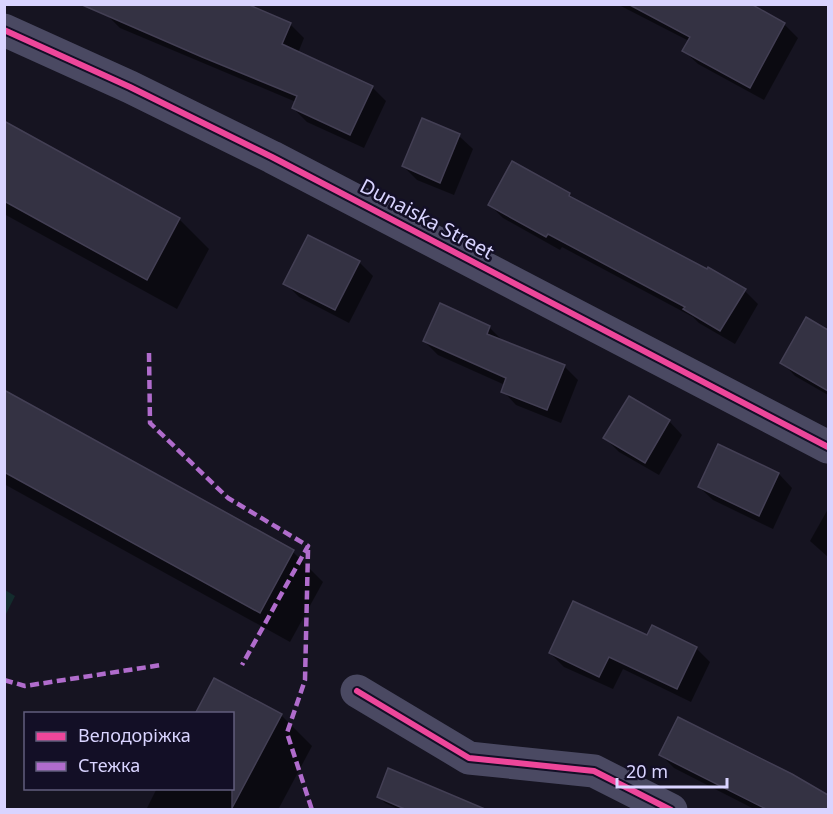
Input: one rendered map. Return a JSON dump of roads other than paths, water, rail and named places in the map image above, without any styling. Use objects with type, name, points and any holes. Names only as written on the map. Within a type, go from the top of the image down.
[{"type":"street","name":"Dunaiska Street","points":[[4,30],[130,87],[272,157],[828,447]]},
{"type":"street","points":[[357,692],[470,758],[594,771],[670,810]]}]
